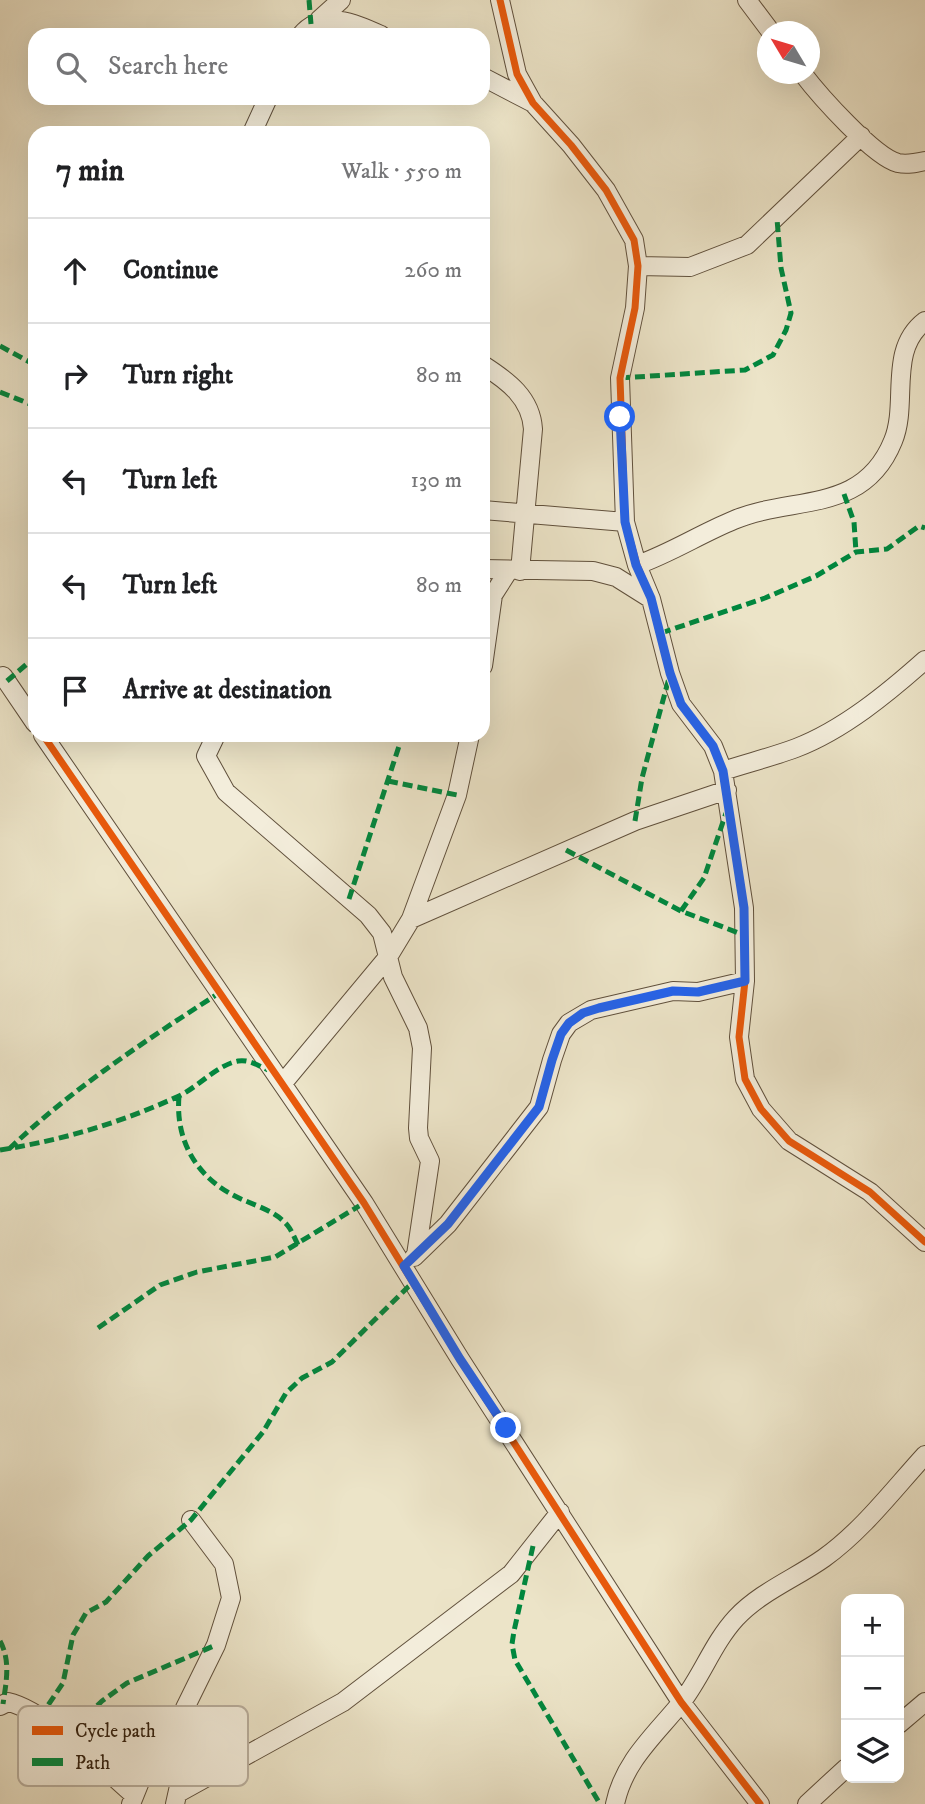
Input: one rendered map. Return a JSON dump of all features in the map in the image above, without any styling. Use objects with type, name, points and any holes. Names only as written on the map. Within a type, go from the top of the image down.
[{"type":"street","points":[[309,28],[341,0]]},
{"type":"street","points":[[500,0],[517,74],[533,103],[571,145],[606,190],[634,240],[638,266],[635,308],[621,378],[625,522],[636,565],[651,598],[670,673],[681,704],[713,746],[723,771],[744,908],[745,981],[739,1037],[745,1079],[761,1109],[789,1141],[870,1192],[925,1242]]},
{"type":"street","points":[[747,0],[763,21]]},
{"type":"street","points":[[319,20],[335,20],[360,28]]},
{"type":"street","points":[[490,81],[533,103]]},
{"type":"street","points":[[812,84],[861,136],[890,160],[911,164],[925,161]]},
{"type":"street","points":[[255,126],[265,105]]},
{"type":"street","points":[[638,266],[690,267],[747,245],[861,136]]},
{"type":"street","points":[[636,565],[674,552],[735,519],[844,494],[862,483],[877,467],[894,440],[905,349],[915,329],[925,321]]},
{"type":"street","points":[[490,370],[520,394],[532,410],[533,429],[526,512],[515,571],[493,595],[490,606]]},
{"type":"street","points":[[490,510],[625,522]]},
{"type":"street","points":[[490,569],[593,571],[616,577],[651,598]]},
{"type":"street","points":[[723,771],[796,748],[831,730],[884,694],[925,660]]},
{"type":"street","points":[[3,676],[28,713]]},
{"type":"street","points":[[48,742],[283,1083],[410,1261],[460,1359],[681,1702],[760,1804]]},
{"type":"street","points":[[213,742],[206,756],[226,792],[368,915],[382,933],[393,977],[418,1028],[422,1048],[418,1129],[419,1138],[430,1161],[410,1261]]},
{"type":"street","points":[[283,1083],[388,957],[411,919],[457,795],[468,742]]},
{"type":"street","points":[[411,919],[635,821],[727,790]]},
{"type":"street","points":[[410,1261],[448,1224],[539,1107],[561,1034],[576,1018],[591,1010],[673,991],[698,992],[745,981]]},
{"type":"street","points":[[615,1804],[619,1786],[639,1750],[681,1702],[720,1638],[738,1616],[850,1536],[925,1455]]},
{"type":"street","points":[[248,1757],[342,1702],[511,1574],[560,1512]]},
{"type":"street","points":[[186,1706],[216,1645],[231,1598],[224,1564],[191,1520]]},
{"type":"street","points":[[0,1706],[8,1702],[21,1706]]},
{"type":"street","points":[[904,1720],[925,1702]]},
{"type":"street","points":[[807,1804],[841,1773]]},
{"type":"street","points":[[116,1786],[132,1800]]},
{"type":"street","points":[[178,1798],[198,1786]]},
{"type":"marked path","points":[[309,0],[311,24]]},
{"type":"marked path","points":[[620,378],[745,370],[773,355],[786,330],[791,313],[781,268],[777,219]]},
{"type":"marked path","points":[[0,346],[28,361]]},
{"type":"marked path","points":[[0,392],[28,403]]},
{"type":"marked path","points":[[844,494],[854,522],[856,552]]},
{"type":"marked path","points":[[661,633],[765,598],[816,576],[856,552],[887,549],[919,526],[925,528]]},
{"type":"marked path","points":[[7,681],[28,663]]},
{"type":"marked path","points":[[635,821],[642,778],[669,678]]},
{"type":"marked path","points":[[349,899],[400,743]]},
{"type":"marked path","points":[[388,781],[457,795]]},
{"type":"marked path","points":[[681,911],[704,878],[726,813]]},
{"type":"marked path","points":[[566,850],[681,911],[744,935]]},
{"type":"marked path","points":[[9,1149],[84,1085],[219,993]]},
{"type":"marked path","points":[[0,1150],[69,1136],[135,1114],[179,1096],[230,1063],[246,1061],[268,1070]]},
{"type":"marked path","points":[[179,1096],[181,1129],[192,1158],[201,1170],[226,1191],[278,1217],[289,1228],[298,1245]]},
{"type":"marked path","points":[[98,1328],[160,1285],[197,1272],[275,1257],[364,1203]]},
{"type":"marked path","points":[[47,1706],[63,1683],[73,1635],[86,1613],[106,1602],[148,1556],[191,1520],[263,1432],[286,1393],[302,1378],[332,1362],[412,1283]]},
{"type":"marked path","points":[[533,1546],[514,1631],[512,1644],[515,1660],[600,1804]]},
{"type":"marked path","points":[[0,1641],[7,1664],[3,1704]]},
{"type":"marked path","points":[[97,1706],[127,1683],[216,1645]]},
{"type":"cycle path","points":[[500,0],[517,74],[533,103],[571,145],[606,190],[634,240],[638,266],[635,308],[620,378],[625,522],[637,565],[651,599],[681,704],[713,746],[723,771],[744,908],[745,981],[739,1037],[745,1079],[761,1109],[789,1141],[870,1192],[925,1242]]},
{"type":"cycle path","points":[[48,742],[364,1203],[460,1359],[681,1702],[760,1804]]},
{"type":"route","points":[[506,1428],[412,1283],[404,1266],[448,1224],[539,1107],[561,1034],[569,1023],[583,1013],[599,1008],[673,991],[698,992],[745,981],[744,908],[723,771],[713,746],[681,704],[670,673],[651,598],[636,565],[625,522],[620,417]]}]
